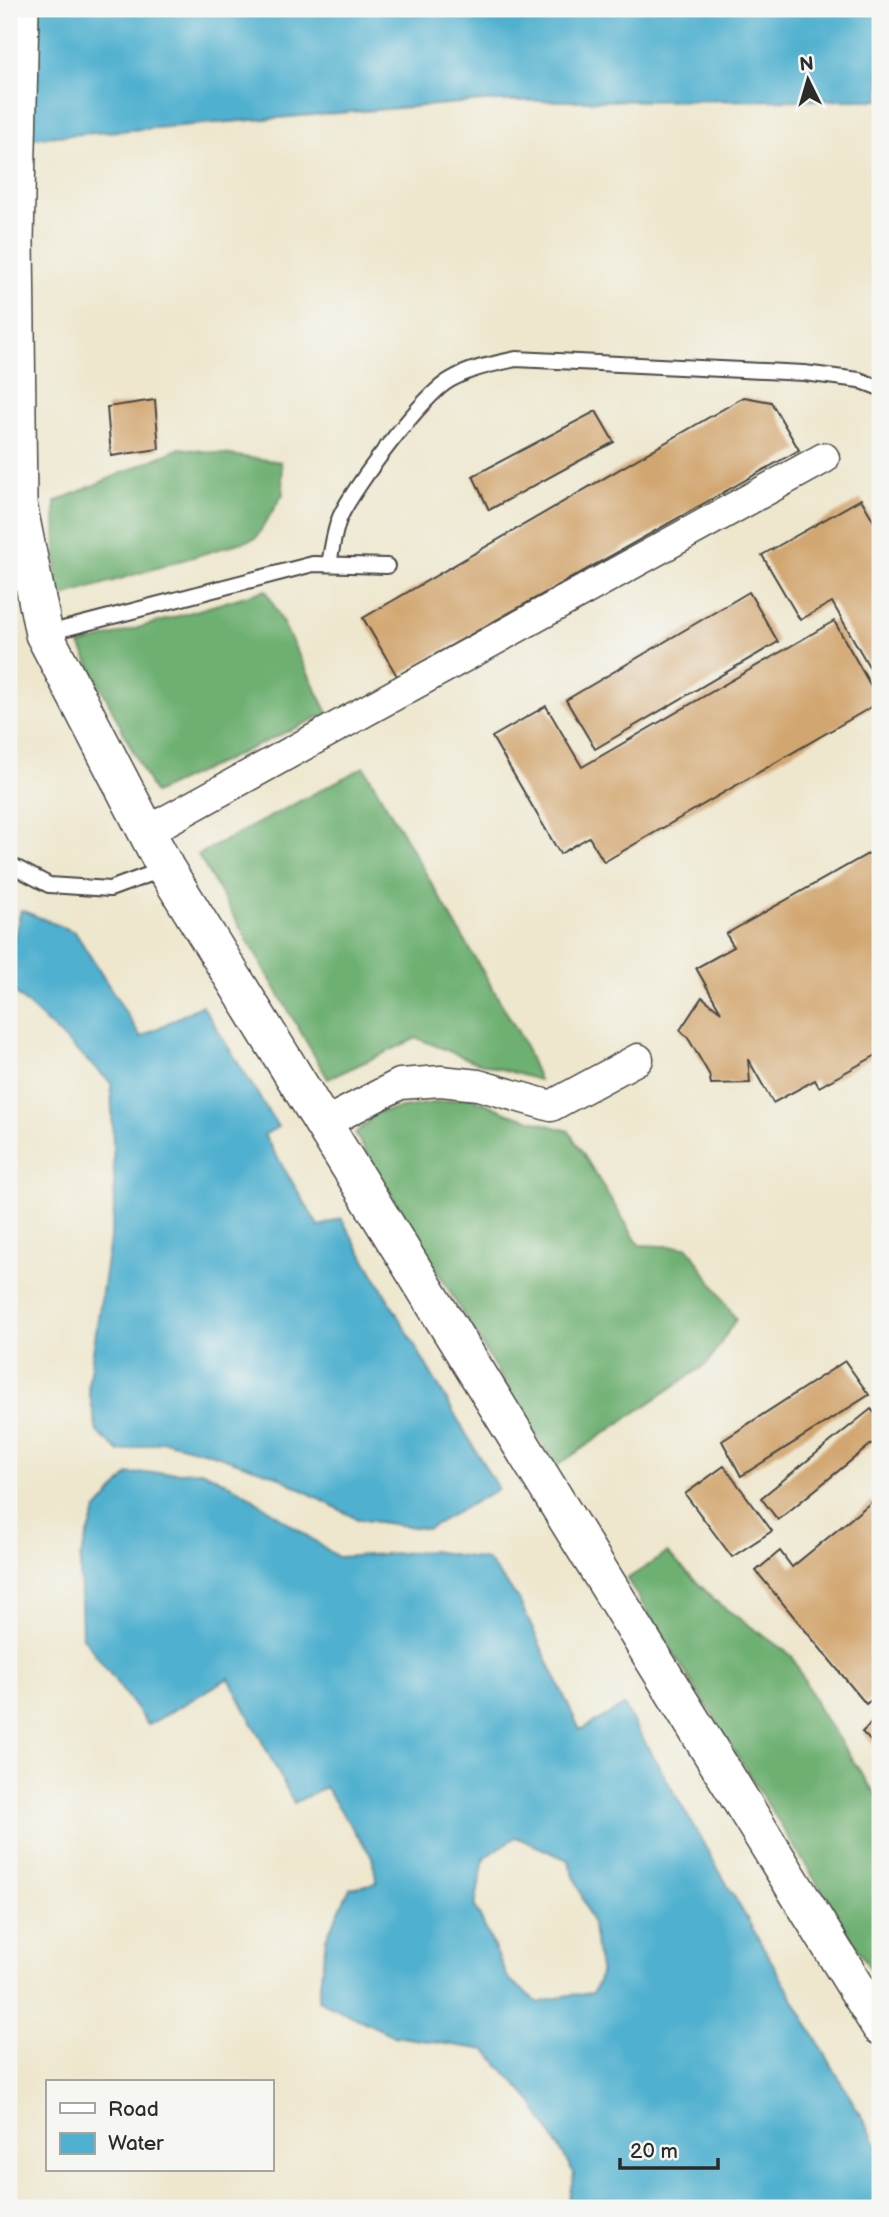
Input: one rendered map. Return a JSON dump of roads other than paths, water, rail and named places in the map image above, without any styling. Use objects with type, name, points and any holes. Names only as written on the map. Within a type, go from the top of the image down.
[{"type":"street","points":[[20,9],[13,504],[44,634],[166,869],[880,2026]]},
{"type":"street","points":[[146,832],[824,458]]},
{"type":"street","points":[[323,1124],[400,1084],[441,1081],[478,1085],[551,1106],[638,1059]]},
{"type":"lane","points":[[329,564],[339,521],[351,495],[424,404],[448,381],[477,368],[516,359],[777,372],[859,380],[880,388]]},
{"type":"lane","points":[[44,634],[313,564],[387,566]]},
{"type":"lane","points":[[9,864],[49,885],[110,888],[166,869]]},
{"type":"water","points":[[9,9],[880,9],[880,100],[484,101],[9,140]]},
{"type":"water","points":[[21,910],[75,932],[141,1037],[202,1005],[278,1127],[264,1135],[319,1227],[341,1218],[498,1489],[427,1529],[357,1519],[275,1475],[164,1441],[119,1452],[97,1432],[88,1385],[115,1206],[111,1083],[9,987],[9,958]]},
{"type":"water","points":[[203,1471],[242,1491],[338,1557],[432,1551],[487,1560],[518,1598],[580,1730],[624,1706],[880,2149],[880,2208],[567,2208],[574,2173],[533,2103],[486,2050],[394,2036],[318,2000],[326,1938],[350,1888],[377,1883],[372,1857],[325,1787],[294,1803],[229,1678],[148,1725],[82,1636],[80,1559],[96,1511],[129,1474]],"holes":[[[516,1837],[568,1860],[592,1923],[601,1974],[593,1993],[569,1995],[538,2003],[508,1978],[475,1906],[484,1858]]]}]
